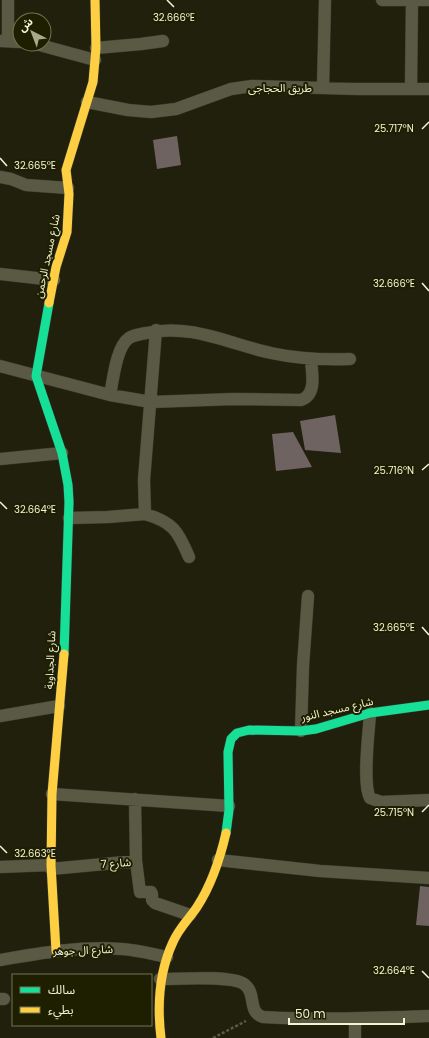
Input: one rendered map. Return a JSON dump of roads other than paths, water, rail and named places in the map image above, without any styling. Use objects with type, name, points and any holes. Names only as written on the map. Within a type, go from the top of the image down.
[{"type":"street","points":[[8,0],[9,41]]},
{"type":"street","name":"شارع مسجد الرحمن","points":[[36,376],[56,267],[67,232],[69,211],[66,170],[92,82],[95,54],[95,0]]},
{"type":"street","points":[[323,88],[325,0]]},
{"type":"street","points":[[382,0],[429,0]]},
{"type":"street","points":[[411,89],[412,0]]},
{"type":"street","points":[[52,47],[95,54],[134,45],[163,41]]},
{"type":"street","name":"طريق الحجاجى","points":[[87,102],[128,110],[164,112],[194,103],[231,89],[252,86],[429,89]]},
{"type":"street","points":[[0,177],[26,184],[68,188]]},
{"type":"street","points":[[0,274],[54,280]]},
{"type":"street","points":[[110,395],[119,355],[123,346],[128,339],[156,330],[192,331],[271,353],[311,360],[350,360]]},
{"type":"street","points":[[145,514],[144,480],[156,330]]},
{"type":"street","points":[[0,366],[110,395],[151,402],[234,399],[301,400],[308,396],[311,390],[311,360]]},
{"type":"street","name":"شارع الجداوية","points":[[36,376],[62,453],[68,485],[63,674],[52,794],[51,867],[56,950]]},
{"type":"street","points":[[0,459],[62,453]]},
{"type":"street","points":[[68,518],[145,514],[159,518],[173,528],[182,540],[189,557]]},
{"type":"street","points":[[301,730],[303,666],[308,596]]},
{"type":"street","name":"شارع مسجد النور","points":[[229,806],[228,746],[235,734],[241,731],[249,730],[301,730],[332,725],[370,713],[429,705]]},
{"type":"street","points":[[0,716],[59,706]]},
{"type":"street","points":[[370,713],[366,778],[370,798],[381,802],[429,800]]},
{"type":"street","points":[[52,794],[229,806],[224,842],[213,878],[197,908],[179,931],[167,957],[160,979],[159,1007],[162,1038]]},
{"type":"street","points":[[135,799],[136,861]]},
{"type":"street","points":[[218,860],[320,871],[429,878]]},
{"type":"street","name":"شارع 7","points":[[0,867],[51,867],[136,861],[140,892],[151,892],[152,900],[155,903],[190,915]]},
{"type":"street","name":"شارع ال جوهر","points":[[0,960],[56,950],[73,949],[123,949],[167,957]]},
{"type":"street","points":[[160,979],[205,978],[234,981],[244,984],[252,995],[255,1011],[258,1015],[263,1017],[300,1019],[356,1019],[429,1016]]},
{"type":"street","points":[[355,1038],[356,1019]]}]
